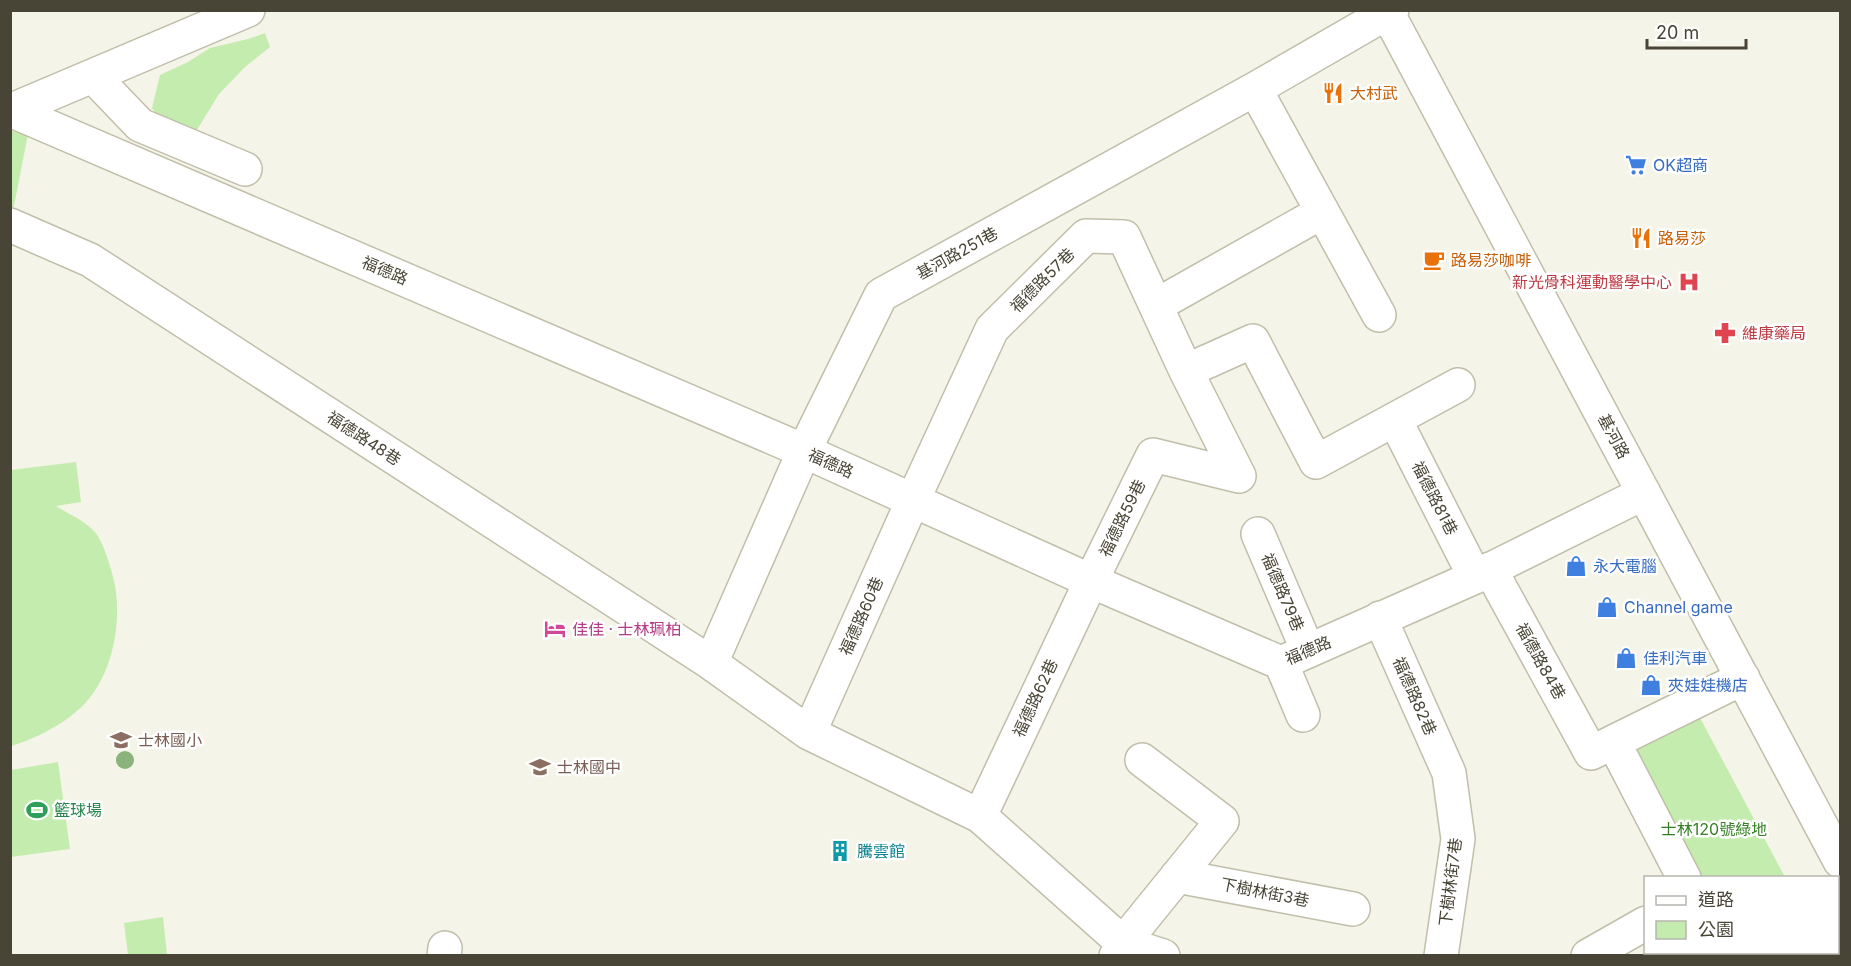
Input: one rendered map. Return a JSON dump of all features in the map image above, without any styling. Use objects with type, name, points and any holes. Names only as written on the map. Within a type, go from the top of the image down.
[{"type":"street","points":[[11,110],[248,10]]},
{"type":"street","name":"基河路251巷","points":[[711,663],[804,451],[881,295],[1256,89],[1389,11]]},
{"type":"street","name":"基河路","points":[[1389,11],[1840,861]]},
{"type":"street","points":[[93,76],[140,125],[245,169]]},
{"type":"street","points":[[1256,89],[1379,315]]},
{"type":"street","name":"福德路","points":[[11,110],[804,451],[1091,581],[1295,657],[1482,573],[1644,493]]},
{"type":"street","points":[[1156,304],[1322,212]]},
{"type":"street","name":"福德路48巷","points":[[10,225],[90,260],[711,663]]},
{"type":"street","name":"福德路57巷","points":[[913,500],[992,329],[1086,236],[1124,237],[1186,371],[1239,476],[1153,455]]},
{"type":"street","points":[[1186,371],[1253,342],[1316,462],[1458,386]]},
{"type":"street","name":"福德路81巷","points":[[1395,420],[1482,573]]},
{"type":"street","name":"福德路59巷","points":[[1091,581],[1153,455]]},
{"type":"street","name":"福德路60巷","points":[[809,733],[913,500]]},
{"type":"street","name":"福德路79巷","points":[[1258,534],[1295,657],[1303,715]]},
{"type":"street","name":"福德路84巷","points":[[1482,573],[1602,748],[1683,876]]},
{"type":"street","name":"福德路62巷","points":[[980,816],[1091,581]]},
{"type":"street","name":"福德路82巷","points":[[1380,618],[1449,773]]},
{"type":"street","points":[[711,663],[809,733],[980,816],[1120,949],[1163,956]]},
{"type":"street","points":[[1602,748],[1743,678]]},
{"type":"street","points":[[1120,949],[1222,821],[1142,760]]},
{"type":"street","name":"下樹林街7巷","points":[[1441,956],[1458,840],[1449,773]]},
{"type":"street","name":"下樹林街3巷","points":[[1177,876],[1353,909]]},
{"type":"street","points":[[1588,956],[1644,924]]},
{"type":"green space","points":[[265,33],[270,47],[245,67],[219,94],[192,138],[161,121],[152,108],[160,75],[188,62],[210,48]]},
{"type":"green space","points":[[11,131],[28,134],[13,211],[11,210]]},
{"type":"green space","points":[[76,462],[81,502],[56,506],[90,527],[100,539],[105,551],[112,573],[117,603],[112,650],[102,679],[78,710],[57,726],[11,746],[11,470]]},
{"type":"green space","name":"士林120號綠地","points":[[1699,716],[1784,876],[1694,876],[1630,752]]},
{"type":"green space","name":"籃球場","points":[[58,762],[70,849],[11,857],[11,770]]},
{"type":"green space","points":[[163,917],[167,955],[128,955],[124,923]]},
{"type":"green space","points":[[1734,954],[1826,955],[1735,956]]},
{"type":"place","name":"大村武","points":[[1333,93]]},
{"type":"place","name":"OK超商","points":[[1636,165]]},
{"type":"place","name":"路易莎","points":[[1641,238]]},
{"type":"place","name":"路易莎咖啡","points":[[1434,260]]},
{"type":"place","name":"新光骨科運動醫學中心","points":[[1689,282]]},
{"type":"place","name":"維康藥局","points":[[1725,333]]},
{"type":"place","name":"永大電腦","points":[[1576,566]]},
{"type":"place","name":"Channel game","points":[[1607,607]]},
{"type":"place","name":"佳佳 ‧ 士林珮柏","points":[[555,629]]},
{"type":"place","name":"佳利汽車","points":[[1626,658]]},
{"type":"place","name":"夾娃娃機店","points":[[1651,685]]},
{"type":"place","name":"士林國小","points":[[121,740]]},
{"type":"place","name":"士林國中","points":[[540,767]]},
{"type":"place","name":"籃球場","points":[[37,810]]},
{"type":"place","name":"騰雲館","points":[[840,851]]}]
